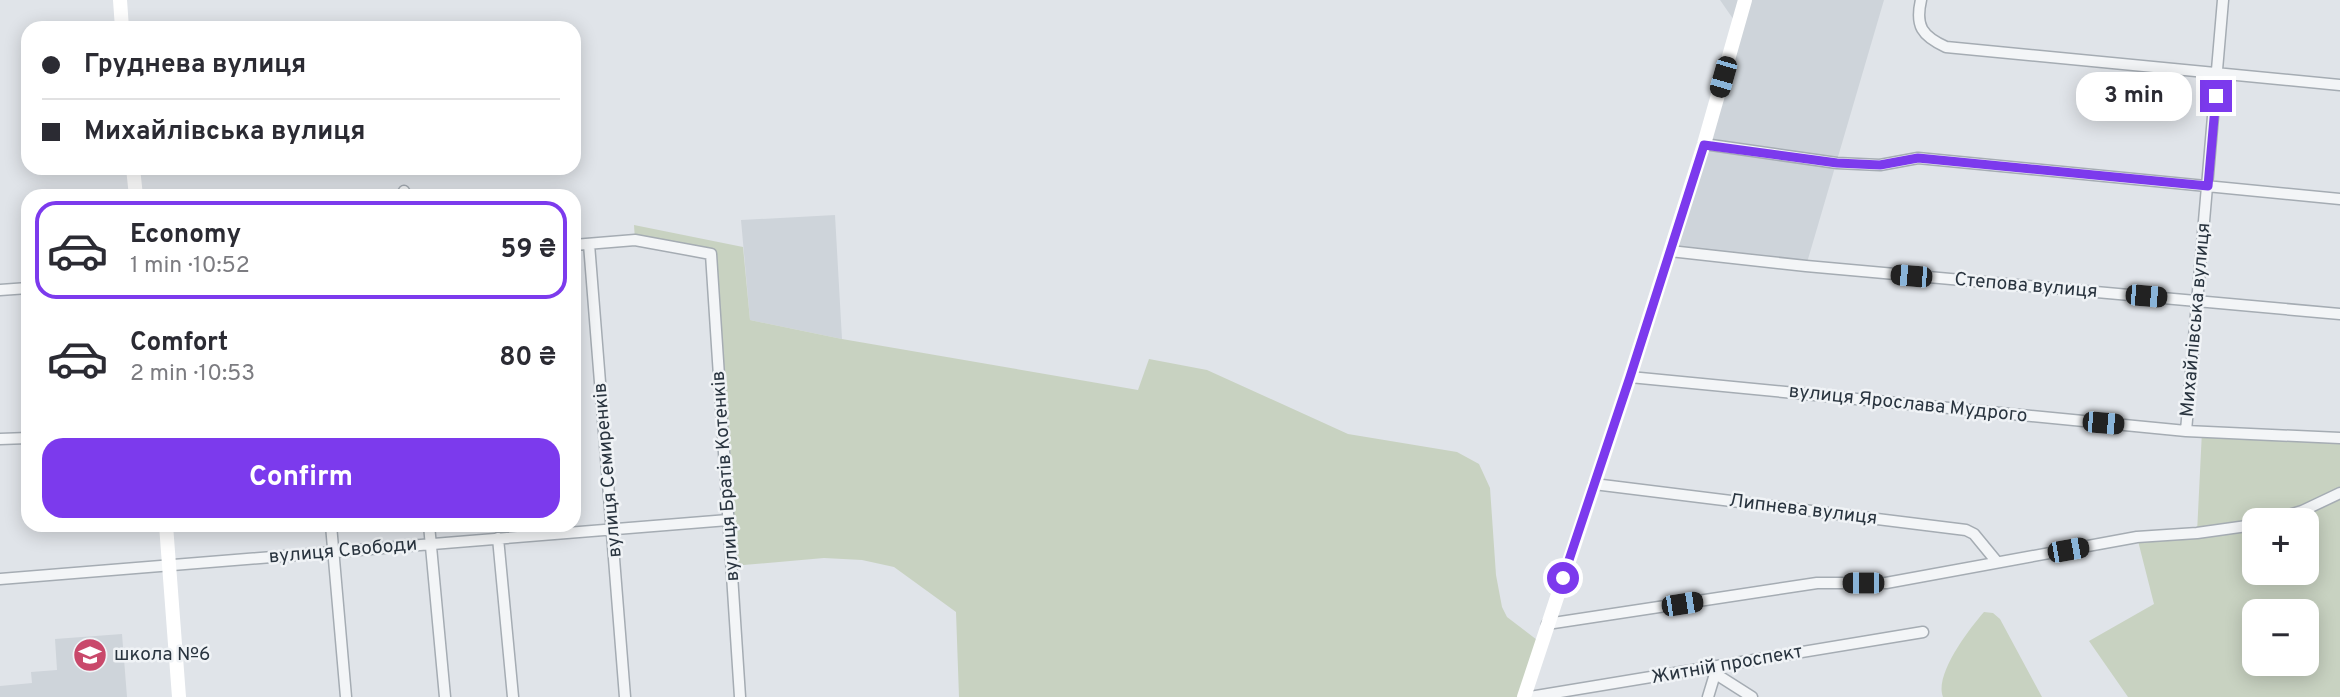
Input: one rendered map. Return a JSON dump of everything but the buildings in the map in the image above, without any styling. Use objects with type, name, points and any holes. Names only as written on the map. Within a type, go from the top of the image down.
[{"type":"street","points":[[120,0],[122,21]]},
{"type":"street","points":[[1524,697],[1704,145],[1745,0]]},
{"type":"street","points":[[1921,0],[1917,15],[1919,26],[1946,47],[2340,85]]},
{"type":"street","name":"Михайлівська вулиця","points":[[2186,431],[2223,0]]},
{"type":"street","points":[[1704,145],[1837,163],[1880,165],[1918,158],[2340,199]]},
{"type":"street","name":"вулиця Братів Котенків","points":[[589,244],[635,240],[711,254],[740,697]]},
{"type":"street","points":[[581,245],[589,244]]},
{"type":"street","name":"вулиця Семиренків","points":[[589,244],[625,697]]},
{"type":"street","name":"Степова вулиця","points":[[1670,251],[1806,266],[2340,314]]},
{"type":"street","points":[[0,290],[21,288]]},
{"type":"street","name":"вулиця Ярослава Мудрого","points":[[1630,377],[2186,431],[2340,438]]},
{"type":"street","points":[[0,439],[21,438]]},
{"type":"street","name":"Липнева вулиця","points":[[1594,484],[1966,530],[1974,534],[1997,562]]},
{"type":"street","points":[[2309,508],[2340,494]]},
{"type":"street","name":"вулиця Свободи","points":[[581,529],[728,520]]},
{"type":"street","points":[[1547,624],[1817,583],[1886,583],[2137,537],[2197,533],[2242,526]]},
{"type":"street","points":[[167,532],[179,697]]},
{"type":"street","points":[[332,532],[346,697]]},
{"type":"street","points":[[429,532],[445,697]]},
{"type":"street","name":"вулиця Свободи","points":[[0,579],[498,538],[532,532]]},
{"type":"street","points":[[498,538],[513,697]]},
{"type":"street","name":"Житній проспект","points":[[1530,697],[1711,672],[1923,632]]},
{"type":"street","points":[[1708,697],[1711,672],[1752,697]]},
{"type":"shaded area","points":[[1720,0],[1884,0],[1806,266],[1670,251],[1738,26]]},
{"type":"shaded area","points":[[835,215],[842,339],[750,320],[741,220]]},
{"type":"shaded area","name":"школа №6","points":[[122,634],[127,697],[0,697],[0,686],[32,683],[31,672],[57,670],[55,639]]},
{"type":"green space","points":[[634,225],[743,247],[750,320],[842,339],[1138,390],[1149,359],[1207,370],[1348,434],[1457,452],[1479,464],[1490,488],[1496,575],[1502,607],[1507,617],[1541,643],[1524,697],[959,697],[956,612],[894,567],[862,560],[824,558],[732,566],[711,254],[635,240]]},
{"type":"green space","points":[[2202,431],[2340,438],[2340,697],[2128,697],[2089,641],[2154,604],[2137,537],[2197,533]]},
{"type":"green space","points":[[1984,612],[1993,613],[2000,619],[2042,697],[1943,697],[1943,677],[1948,665]]},
{"type":"place","name":"школа №6","points":[[90,655]]},
{"type":"route","points":[[1563,578],[1704,145],[1837,163],[1880,165],[1918,158],[2208,186],[2216,96]]}]
